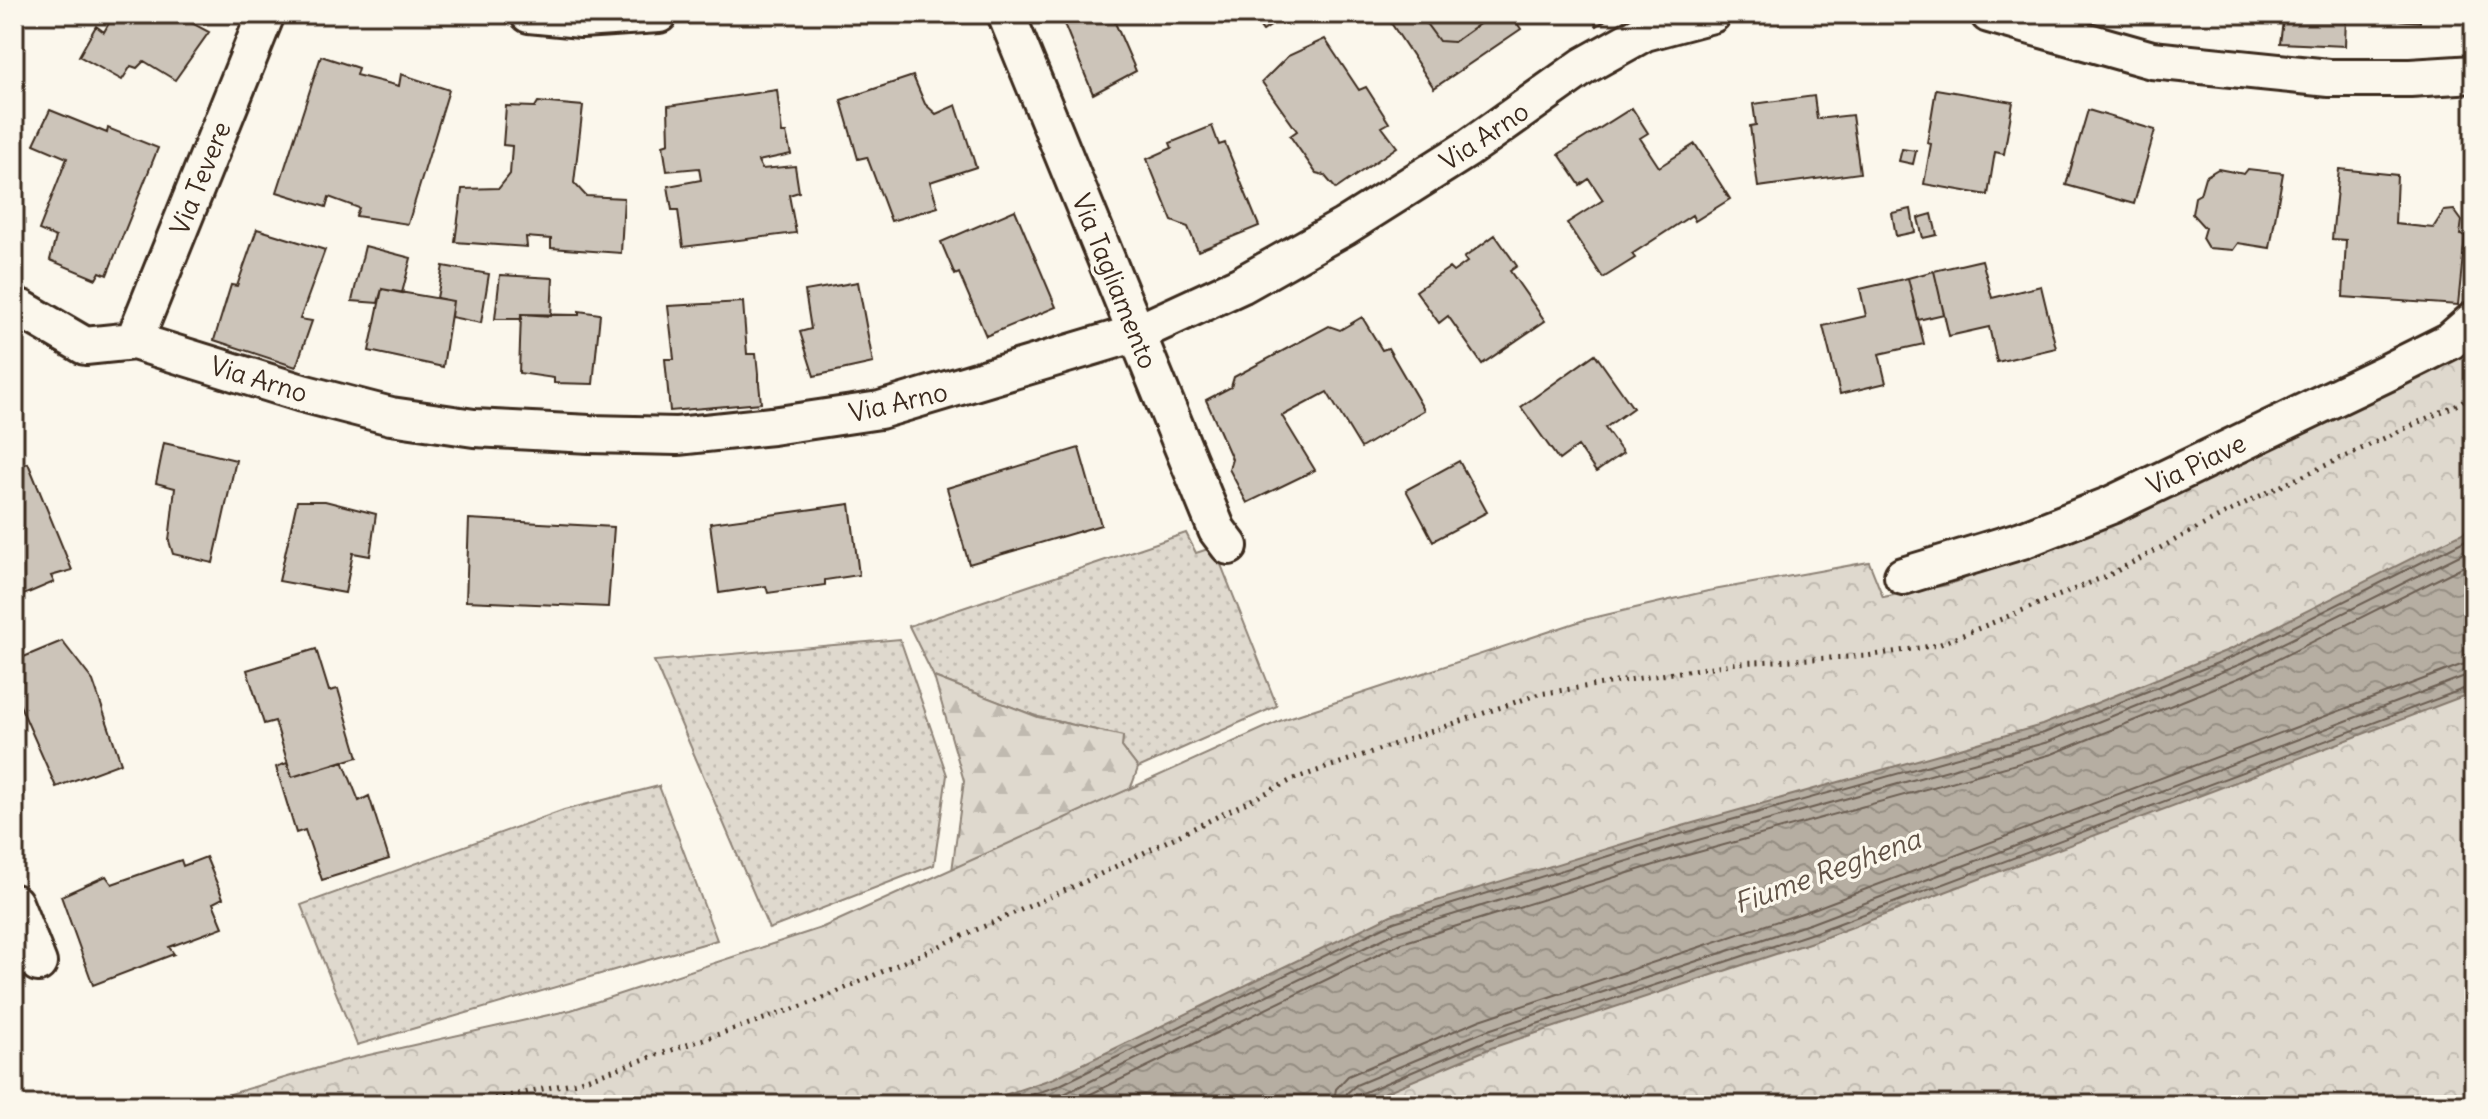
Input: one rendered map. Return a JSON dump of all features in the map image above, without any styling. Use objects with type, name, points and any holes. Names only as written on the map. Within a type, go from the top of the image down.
[{"type":"street","name":"Via Tevere","points":[[134,341],[266,14]]},
{"type":"street","points":[[529,14],[581,19],[659,14]]},
{"type":"street","name":"Via Tagliamento","points":[[1006,14],[1217,530],[1229,546]]},
{"type":"street","name":"Via Arno","points":[[14,310],[20,308],[85,346],[134,341],[302,393],[391,416],[474,428],[677,436],[880,410],[1137,333],[1241,285],[1344,227],[1466,150],[1584,66],[1645,32],[1712,14]]},
{"type":"street","points":[[1989,14],[2152,60],[2329,78],[2474,74]]},
{"type":"street","name":"Via Piave","points":[[1903,576],[2022,540],[2111,505],[2399,367],[2450,341],[2474,320]]},
{"type":"street","points":[[14,903],[38,963]]},
{"type":"path","points":[[463,1105],[577,1082],[814,1002],[1086,881],[1294,779],[1539,694],[1737,663],[1867,656],[1938,645],[2109,575],[2249,501],[2460,403],[2474,392]]},
{"type":"green space","points":[[2474,341],[2474,1105],[193,1105],[342,1061],[571,1010],[821,928],[1282,720],[1584,620],[1708,591],[1869,562],[1883,597],[1947,585],[2068,540],[2320,425],[2400,385]]},
{"type":"green space","points":[[1186,533],[1196,553],[1214,547],[1277,706],[1138,768],[1122,747],[1123,736],[1038,717],[934,677],[909,626]]},
{"type":"green space","points":[[900,639],[947,775],[934,865],[769,929],[654,661]]},
{"type":"green space","points":[[934,677],[1038,717],[1123,736],[1122,747],[1138,768],[1129,793],[952,871],[964,781]]},
{"type":"green space","points":[[659,786],[717,940],[357,1045],[301,905],[564,810]]},
{"type":"water","name":"Fiume Reghena","points":[[2474,527],[2474,692],[1818,940],[1491,1048],[1355,1105],[975,1105],[1054,1078],[1391,915],[1668,830],[2042,725],[2233,648]]},
{"type":"building","points":[[114,14],[175,14],[209,32],[175,80],[144,61],[137,68],[131,66],[122,80],[79,56],[96,26],[104,32]]},
{"type":"building","points":[[1060,14],[1119,14],[1113,18],[1136,71],[1093,94]]},
{"type":"building","points":[[1251,14],[1288,14],[1263,31]]},
{"type":"building","points":[[1385,14],[1419,14],[1439,41],[1454,42],[1485,20],[1481,14],[1511,14],[1521,29],[1434,88]]},
{"type":"building","points":[[1419,14],[1481,14],[1485,20],[1454,42],[1439,41]]},
{"type":"building","points":[[1589,14],[1614,14],[1597,26]]},
{"type":"building","points":[[2284,14],[2420,14],[2420,22],[2346,16],[2345,46],[2280,43]]},
{"type":"building","points":[[1325,39],[1359,90],[1366,87],[1389,123],[1382,127],[1397,147],[1336,189],[1324,175],[1316,173],[1290,136],[1297,131],[1262,82],[1288,56]]},
{"type":"building","points":[[321,56],[358,68],[356,75],[399,86],[401,74],[449,90],[408,224],[356,216],[359,208],[329,197],[326,207],[277,192]]},
{"type":"building","points":[[913,76],[925,104],[936,114],[956,105],[976,167],[930,182],[938,207],[891,221],[867,157],[858,159],[841,100]]},
{"type":"building","points":[[1936,89],[2013,102],[2004,154],[1995,152],[1988,195],[1924,184]]},
{"type":"building","points":[[777,90],[782,133],[786,133],[791,154],[758,161],[762,169],[795,166],[799,192],[789,195],[796,233],[683,247],[678,210],[672,210],[668,186],[701,180],[699,168],[667,171],[663,145],[669,143],[668,106]]},
{"type":"building","points":[[1814,96],[1817,119],[1852,115],[1860,173],[1758,187],[1750,126],[1756,125],[1753,104]]},
{"type":"building","points":[[538,102],[583,106],[574,183],[586,196],[624,198],[621,253],[551,248],[551,239],[526,237],[527,247],[455,242],[462,189],[499,188],[510,174],[512,146],[503,145],[506,106],[535,107]]},
{"type":"building","points":[[1632,108],[1648,133],[1640,138],[1659,167],[1695,144],[1730,199],[1695,221],[1692,215],[1632,254],[1635,258],[1603,278],[1567,223],[1603,200],[1589,179],[1580,185],[1559,154]]},
{"type":"building","points":[[50,110],[107,133],[108,128],[158,148],[107,275],[100,272],[96,279],[50,260],[56,237],[39,230],[67,158],[34,144]]},
{"type":"building","points":[[2088,110],[2155,130],[2134,204],[2066,185]]},
{"type":"building","points":[[1212,126],[1219,145],[1225,143],[1259,226],[1198,251],[1188,227],[1172,221],[1147,159],[1172,148],[1170,143]]},
{"type":"building","points":[[1902,149],[1916,151],[1913,164],[1899,161]]},
{"type":"building","points":[[2218,169],[2244,174],[2248,169],[2283,173],[2270,248],[2238,243],[2233,250],[2208,248],[2202,238],[2205,228],[2192,214],[2195,197],[2200,194],[2205,177]]},
{"type":"building","points":[[2339,169],[2397,175],[2395,224],[2433,228],[2444,211],[2454,210],[2462,221],[2460,235],[2465,236],[2458,305],[2343,297],[2346,240],[2332,239]]},
{"type":"building","points":[[1911,209],[1915,232],[1896,236],[1892,213]]},
{"type":"building","points":[[1015,210],[1056,307],[986,336],[959,273],[955,275],[941,242]]},
{"type":"building","points":[[1932,214],[1937,235],[1923,238],[1918,218]]},
{"type":"building","points":[[257,229],[325,250],[300,319],[312,321],[296,367],[214,340],[231,285],[237,286]]},
{"type":"building","points":[[1495,235],[1517,266],[1510,271],[1545,321],[1482,364],[1448,316],[1439,323],[1416,291],[1449,268],[1453,272],[1467,262],[1464,258]]},
{"type":"building","points":[[365,246],[411,258],[402,293],[382,289],[378,303],[352,301]]},
{"type":"building","points":[[1982,260],[1992,298],[2041,286],[2056,348],[1997,362],[1989,327],[1949,336],[1934,271]]},
{"type":"building","points":[[443,266],[489,274],[481,323],[451,317],[453,301],[437,298]]},
{"type":"building","points":[[1934,271],[1944,314],[1918,320],[1908,278]]},
{"type":"building","points":[[500,275],[553,278],[551,316],[521,314],[522,319],[495,319]]},
{"type":"building","points":[[1908,278],[1924,344],[1879,354],[1886,383],[1840,394],[1823,326],[1866,316],[1860,289]]},
{"type":"building","points":[[858,282],[873,363],[814,376],[800,332],[811,329],[805,291]]},
{"type":"building","points":[[382,289],[453,301],[443,367],[369,351]]},
{"type":"building","points":[[743,302],[747,354],[756,354],[761,403],[670,411],[665,359],[674,359],[668,306]]},
{"type":"building","points":[[579,311],[600,314],[593,384],[554,383],[554,378],[519,373],[521,314],[579,315]]},
{"type":"building","points":[[1362,317],[1382,350],[1388,348],[1424,410],[1361,448],[1327,392],[1282,416],[1315,470],[1247,503],[1229,469],[1232,459],[1206,400],[1231,387],[1234,377],[1329,326],[1340,330]]},
{"type":"building","points":[[1595,354],[1633,408],[1605,428],[1623,453],[1596,472],[1578,446],[1559,460],[1521,407]]},
{"type":"building","points":[[14,421],[21,438],[14,440]]},
{"type":"building","points":[[164,443],[236,460],[213,563],[173,554],[169,541],[175,488],[156,483]]},
{"type":"building","points":[[1079,448],[1101,525],[969,564],[947,488]]},
{"type":"building","points":[[1459,461],[1487,512],[1433,541],[1406,490]]},
{"type":"building","points":[[28,463],[72,570],[51,576],[54,582],[14,599],[14,468]]},
{"type":"building","points":[[297,501],[325,501],[376,514],[370,556],[353,553],[345,593],[279,581]]},
{"type":"building","points":[[850,504],[859,575],[825,580],[825,585],[768,593],[766,586],[719,593],[710,523]]},
{"type":"building","points":[[469,519],[614,527],[608,607],[466,601]]},
{"type":"building","points":[[62,641],[93,681],[121,763],[56,787],[14,692],[14,661]]},
{"type":"building","points":[[316,649],[329,691],[338,689],[358,757],[292,777],[275,721],[264,724],[247,670]]},
{"type":"building","points":[[343,761],[359,801],[369,796],[389,859],[322,880],[305,830],[296,833],[276,767],[287,763],[292,777]]},
{"type":"building","points":[[206,857],[223,898],[213,903],[223,927],[169,947],[174,954],[93,985],[61,896],[106,876],[112,884],[181,860],[183,866]]}]
